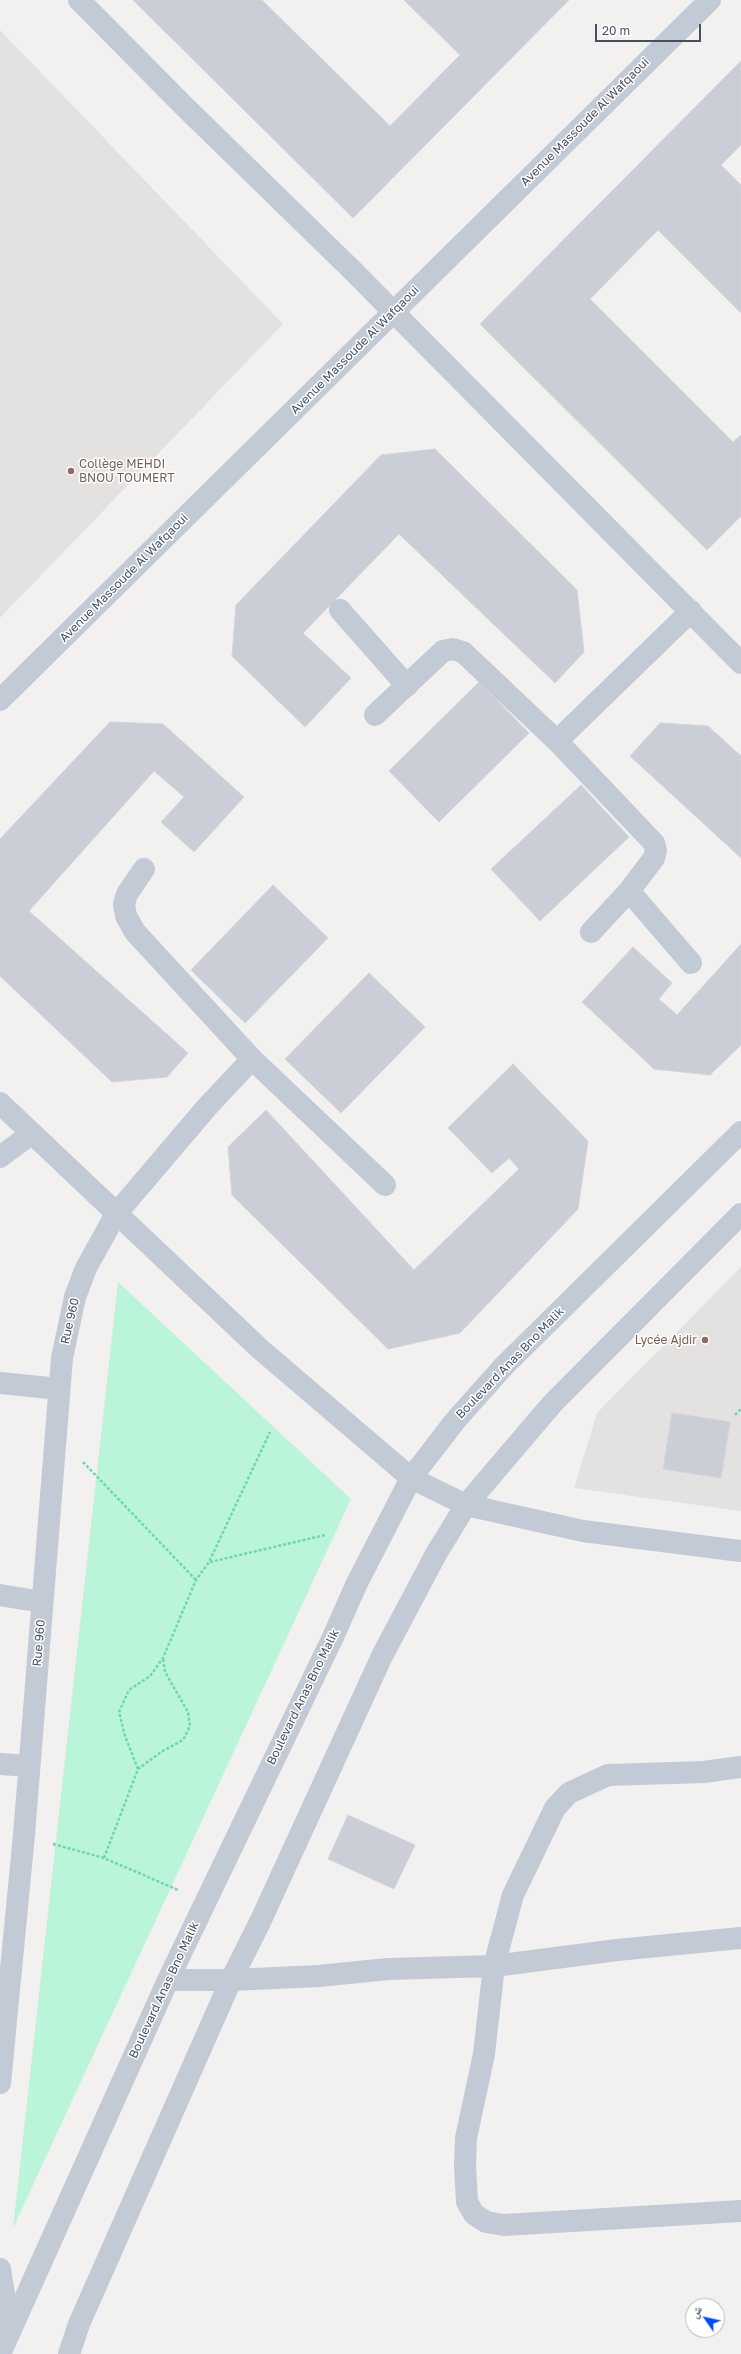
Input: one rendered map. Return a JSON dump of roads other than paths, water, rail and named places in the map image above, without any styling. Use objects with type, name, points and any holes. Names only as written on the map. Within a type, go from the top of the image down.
[{"type":"street","points":[[79,0],[393,312],[741,662]]},
{"type":"street","name":"Avenue Massoude Al Wafqaoui","points":[[0,700],[710,0]]},
{"type":"street","points":[[340,610],[407,686]]},
{"type":"street","points":[[557,740],[691,611]]},
{"type":"street","points":[[375,715],[443,651],[453,649],[463,652],[557,740],[654,843],[656,851],[654,858],[630,891],[591,932]]},
{"type":"street","points":[[144,869],[127,894],[124,904],[126,916],[135,932],[252,1059],[385,1185]]},
{"type":"street","points":[[630,891],[691,964]]},
{"type":"street","name":"Rue 960","points":[[0,2083],[24,1835],[62,1358],[75,1297],[89,1261],[116,1214],[207,1107],[252,1059]]},
{"type":"street","points":[[0,1103],[31,1134],[272,1359],[411,1478],[466,1505],[583,1531],[741,1551]]},
{"type":"street","name":"Boulevard Anas Bno Malik","points":[[0,2354],[205,1901],[333,1637],[360,1577],[411,1478],[455,1421],[503,1367],[741,1132]]},
{"type":"street","points":[[0,1157],[31,1134]]},
{"type":"street","points":[[69,2354],[79,2324],[231,1980],[260,1922],[401,1617],[466,1505],[557,1398],[741,1214]]},
{"type":"street","points":[[0,1383],[60,1389]]},
{"type":"street","points":[[0,1595],[42,1602]]},
{"type":"street","points":[[0,1764],[29,1766]]},
{"type":"street","points":[[741,1767],[704,1772],[608,1775],[569,1793],[555,1808],[514,1895],[494,1966],[484,2054],[466,2138],[467,2202],[474,2214],[486,2222],[504,2225],[741,2210]]},
{"type":"street","points":[[168,1980],[231,1980],[319,1976],[388,1968],[494,1966],[617,1950],[741,1938]]},
{"type":"street","points":[[0,2269],[10,2332]]},
{"type":"place","name":"Collège MEHDI BNOU TOUMERT","points":[[71,471]]},
{"type":"place","name":"Lycée Ajdir","points":[[705,1340]]}]
